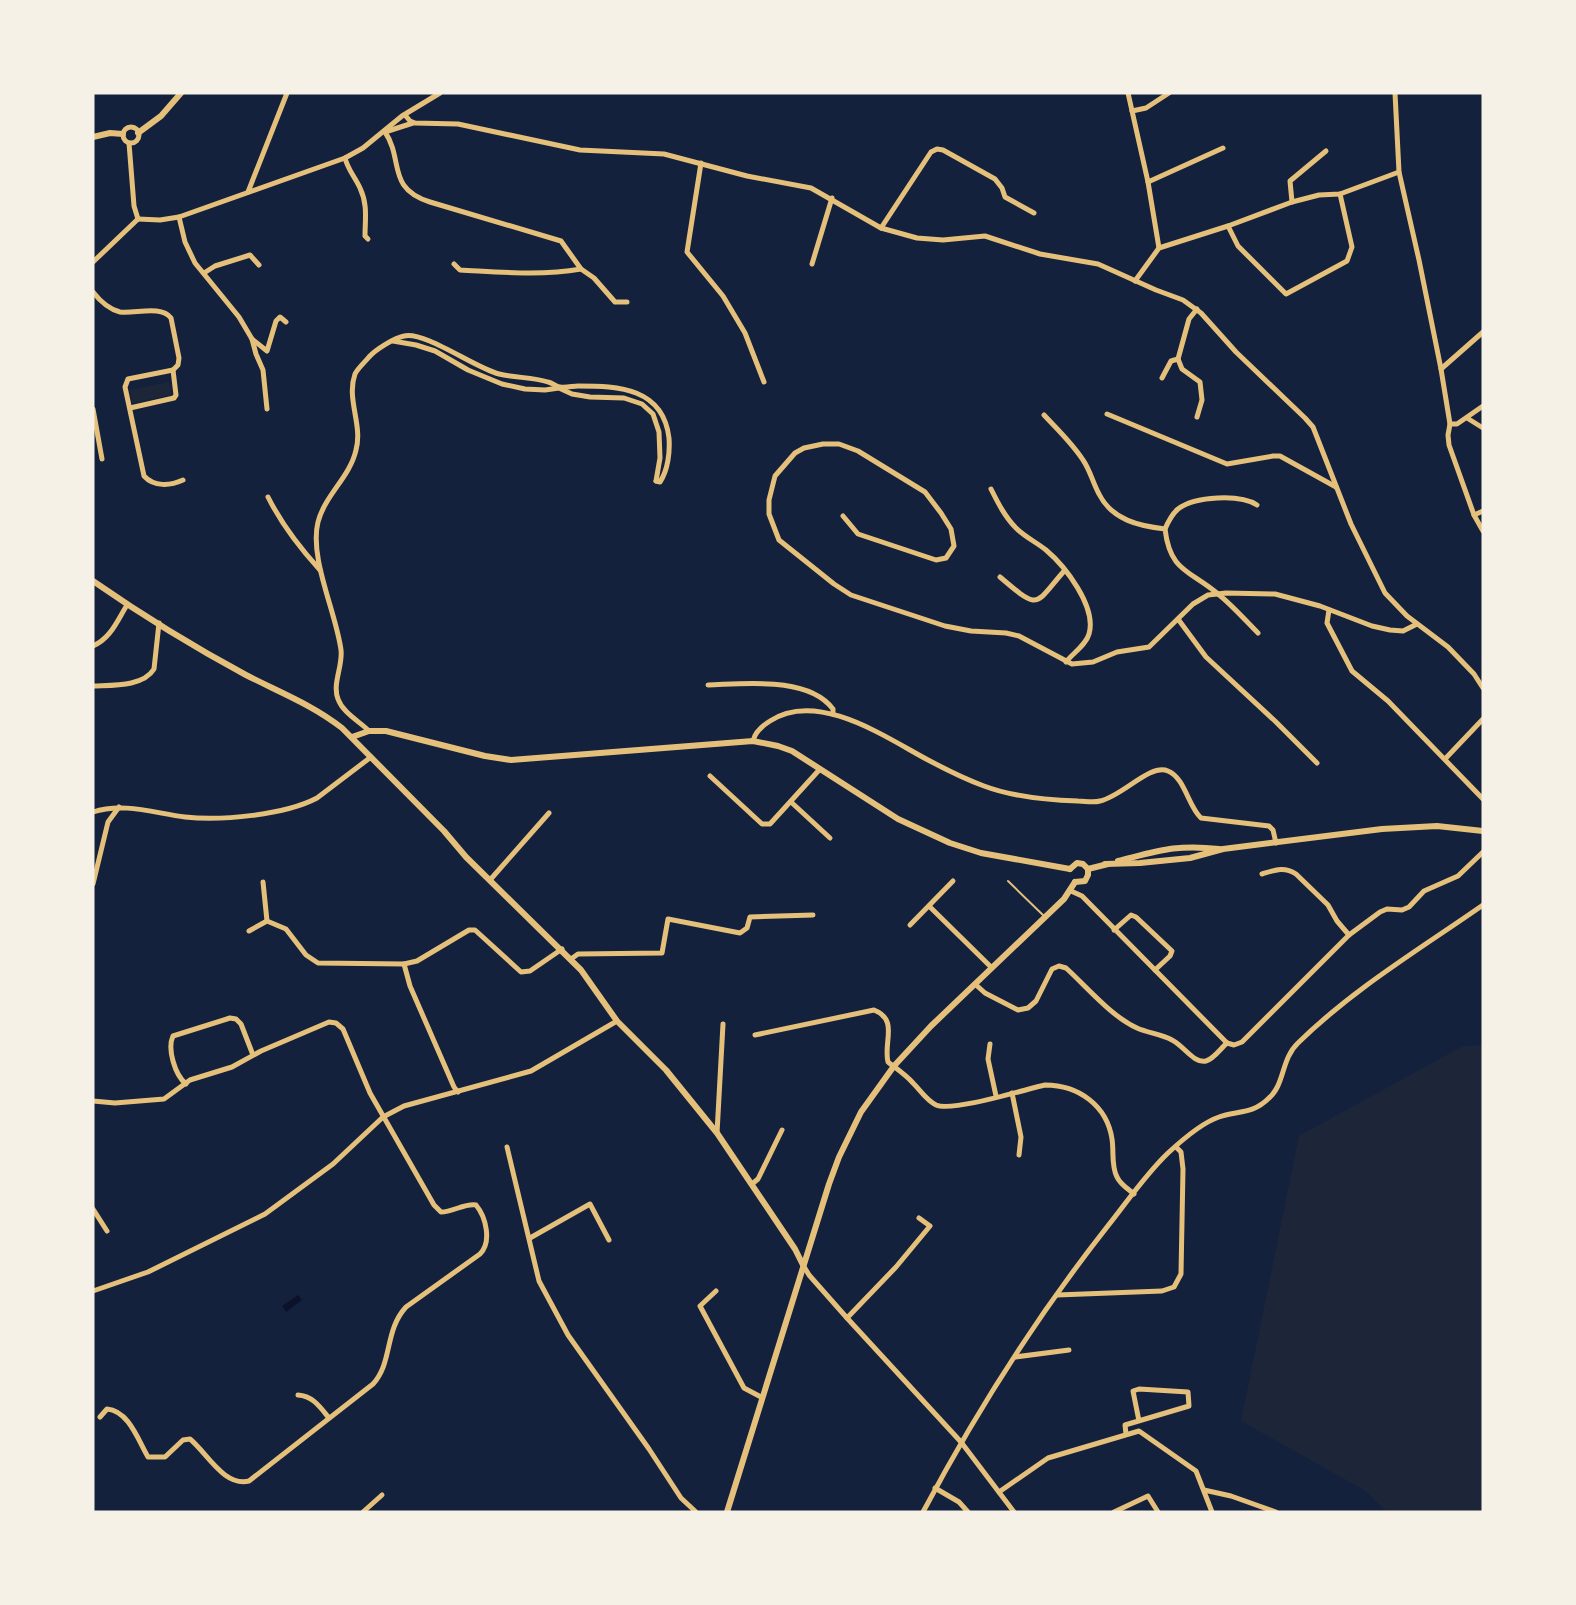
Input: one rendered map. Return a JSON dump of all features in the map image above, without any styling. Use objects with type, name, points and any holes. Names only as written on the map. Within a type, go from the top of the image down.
[{"type":"street","points":[[129,143],[137,139],[138,133],[161,116],[181,93]]},
{"type":"street","points":[[248,192],[287,93]]},
{"type":"street","points":[[93,262],[138,219],[159,220],[178,217],[345,158],[363,148],[405,115],[440,93]]},
{"type":"street","points":[[1128,93],[1148,182],[1159,249]]},
{"type":"street","points":[[1132,111],[1146,108],[1169,93]]},
{"type":"street","points":[[1395,93],[1399,172],[1441,369],[1450,424],[1448,435],[1451,456],[1474,515],[1483,531]]},
{"type":"street","points":[[405,115],[415,123]]},
{"type":"street","points":[[385,132],[415,123],[458,124],[580,150],[664,154],[747,176],[811,188],[881,228],[917,238],[943,240],[985,236],[1040,254],[1098,264],[1183,300],[1197,309],[1236,352],[1313,427],[1351,524],[1385,593],[1417,624],[1448,646],[1474,674],[1483,688]]},
{"type":"street","points":[[123,134],[130,128],[135,129],[138,133]]},
{"type":"street","points":[[385,132],[402,182],[412,194],[430,202],[561,241],[581,269],[594,278],[615,302],[627,302]]},
{"type":"street","points":[[93,137],[110,133],[123,134]]},
{"type":"street","points":[[123,134],[125,141],[129,143],[134,206],[138,219]]},
{"type":"street","points":[[1148,182],[1223,148]]},
{"type":"street","points":[[881,228],[931,152],[937,149],[943,150],[995,179],[1005,197],[1034,213]]},
{"type":"street","points":[[1292,202],[1290,181],[1326,151]]},
{"type":"street","points":[[345,158],[347,170],[360,187],[367,209],[365,236],[368,239]]},
{"type":"street","points":[[701,164],[687,252],[723,296],[739,324],[764,382]]},
{"type":"street","points":[[1135,281],[1159,249],[1292,202],[1319,195],[1340,194],[1399,172]]},
{"type":"street","points":[[1228,226],[1238,246],[1286,294],[1347,261],[1352,247],[1340,194]]},
{"type":"street","points":[[812,264],[832,198]]},
{"type":"street","points":[[178,217],[185,242],[195,263],[239,317],[252,339],[263,370],[267,409]]},
{"type":"street","points":[[204,273],[215,266],[250,255],[259,265]]},
{"type":"street","points":[[454,264],[459,270],[469,271],[556,273],[581,269]]},
{"type":"street","points":[[93,292],[104,304],[118,311],[163,312],[169,315],[179,358],[178,365],[173,370],[132,378],[126,381],[125,387],[144,476],[149,482],[157,484],[176,483],[183,480]]},
{"type":"street","points":[[1197,309],[1189,319],[1178,359],[1182,369],[1200,382],[1202,400],[1197,417]]},
{"type":"street","points":[[252,339],[267,351],[276,321],[280,317],[286,322]]},
{"type":"street","points":[[1441,369],[1483,332]]},
{"type":"street","points":[[369,731],[338,700],[336,688],[341,650],[321,571],[316,541],[318,523],[325,504],[356,452],[359,431],[352,388],[356,372],[375,350],[393,341],[404,336],[426,339],[495,373],[549,382],[559,388],[573,394],[624,398],[642,404],[656,419],[659,432],[660,458],[656,481],[660,482],[666,469],[668,436],[663,414],[651,401],[633,391],[577,386],[559,388],[545,390],[502,384],[477,374],[435,351],[393,341]]},
{"type":"street","points":[[1162,378],[1171,361],[1178,359]]},
{"type":"street","points":[[130,408],[174,398],[176,394],[173,370]]},
{"type":"street","points":[[1450,424],[1457,424],[1483,406]]},
{"type":"street","points":[[93,409],[102,459]]},
{"type":"street","points":[[1107,414],[1227,464],[1280,456],[1336,487]]},
{"type":"street","points":[[1044,415],[1084,461],[1099,494],[1111,509],[1127,522],[1165,529]]},
{"type":"street","points":[[1467,418],[1483,428]]},
{"type":"street","points":[[843,516],[858,534],[936,560],[946,558],[952,551],[954,540],[951,529],[930,498],[908,480],[858,451],[839,444],[823,444],[804,448],[782,465],[775,476],[769,500],[769,514],[773,528],[779,540],[834,584],[851,595],[945,626],[965,631],[1019,636],[1072,664],[1087,664],[1117,652],[1149,647],[1193,604],[1208,595],[1275,594],[1390,630],[1403,631],[1417,624]]},
{"type":"street","points":[[991,489],[1008,520],[1047,551],[1065,570],[1084,601],[1090,624],[1088,637],[1066,662]]},
{"type":"street","points":[[268,497],[284,526],[302,551],[321,571]]},
{"type":"street","points":[[1257,505],[1248,499],[1233,498],[1190,502],[1176,510],[1165,529],[1167,546],[1178,565],[1218,594],[1258,633]]},
{"type":"street","points":[[1474,515],[1483,511]]},
{"type":"street","points":[[1000,577],[1031,601],[1039,600],[1048,592],[1065,570]]},
{"type":"street","points":[[93,581],[127,605],[223,662],[330,718],[352,737],[490,880],[572,959],[617,1021],[666,1070],[717,1133],[809,1275],[961,1442],[1014,1512]]},
{"type":"street","points":[[93,646],[104,641],[111,633],[127,605]]},
{"type":"street","points":[[1329,610],[1327,623],[1352,670],[1388,701],[1483,799]]},
{"type":"street","points":[[1178,619],[1206,657],[1317,763]]},
{"type":"street","points":[[93,686],[132,683],[150,676],[154,669],[159,623]]},
{"type":"street","points":[[708,686],[751,684],[792,687],[808,692],[824,701],[833,709],[833,714]]},
{"type":"street","points":[[753,741],[759,730],[783,715],[803,712],[833,714],[876,731],[931,762],[984,786],[1034,798],[1098,802],[1115,796],[1147,773],[1163,769],[1174,774],[1178,779],[1201,818],[1269,826],[1274,830],[1276,843]]},
{"type":"street","points":[[1445,759],[1483,719]]},
{"type":"street","points":[[352,737],[369,731],[386,731],[485,756],[511,760],[753,741],[792,751],[898,819],[950,843],[981,853],[1070,869]]},
{"type":"street","points":[[93,812],[107,807],[119,807],[188,817],[231,817],[272,812],[308,803],[317,798],[371,757]]},
{"type":"street","points":[[710,776],[762,824],[770,824],[820,769]]},
{"type":"street","points":[[791,802],[830,838]]},
{"type":"street","points":[[93,884],[108,822],[119,807]]},
{"type":"street","points":[[490,880],[549,813]]},
{"type":"street","points":[[1105,864],[1177,859],[1206,855],[1223,849],[1382,829],[1418,826],[1455,827],[1483,831]]},
{"type":"street","points":[[1088,869],[1174,847],[1198,846],[1223,849]]},
{"type":"street","points":[[1071,891],[1080,894],[1227,1043],[1234,1044],[1242,1042],[1349,935],[1380,912],[1409,907],[1424,891],[1458,876],[1483,852]]},
{"type":"street","points":[[1075,882],[1069,875],[1074,864],[1080,863],[1088,869]]},
{"type":"street","points":[[1075,882],[1085,880],[1088,869]]},
{"type":"street","points":[[1262,874],[1278,869],[1290,870],[1296,874],[1328,905],[1337,921],[1349,935]]},
{"type":"street","points":[[910,925],[953,881]]},
{"type":"street","points":[[263,882],[267,921]]},
{"type":"street","points":[[727,1512],[803,1264],[829,1184],[849,1134],[876,1089],[911,1046],[1071,891],[1075,882]]},
{"type":"street","points":[[923,1512],[961,1442],[1029,1332],[1155,1167],[1208,1122],[1221,1116],[1244,1113],[1268,1100],[1277,1087],[1290,1051],[1337,1007],[1483,905]]},
{"type":"street","points":[[929,906],[992,968]]},
{"type":"street","points":[[572,959],[578,954],[662,953],[668,919],[740,933],[747,928],[750,917],[813,915]]},
{"type":"street","points":[[1114,930],[1131,915],[1172,951],[1170,956],[1155,970]]},
{"type":"street","points":[[267,921],[286,929],[306,955],[318,963],[404,964],[417,961],[469,930],[475,930],[521,972],[530,971],[562,949]]},
{"type":"street","points":[[249,931],[267,921]]},
{"type":"street","points":[[404,964],[410,986],[458,1092]]},
{"type":"street","points":[[975,984],[985,993],[1018,1010],[1028,1008],[1041,992],[1052,969],[1059,966],[1066,968],[1119,1017],[1136,1028],[1172,1040],[1184,1047],[1198,1061],[1210,1060],[1227,1043]]},
{"type":"street","points":[[755,1035],[874,1010],[883,1013],[888,1021],[887,1059],[912,1082],[925,1098],[938,1106],[949,1108],[1045,1085],[1056,1085],[1077,1091],[1094,1103],[1103,1114],[1110,1128],[1117,1177],[1134,1194]]},
{"type":"street","points":[[186,1084],[178,1075],[170,1043],[173,1036],[230,1018],[236,1019],[241,1024],[253,1055]]},
{"type":"street","points":[[93,1288],[101,1288],[148,1272],[265,1214],[333,1164],[383,1117],[404,1106],[531,1071],[617,1021]]},
{"type":"street","points":[[93,1101],[115,1103],[164,1099],[190,1080],[232,1067],[253,1055],[329,1022],[336,1023],[343,1029],[370,1093],[434,1205],[441,1212],[451,1212],[472,1204],[476,1205],[481,1213],[487,1244],[480,1254],[406,1307],[397,1316],[378,1379],[253,1479],[240,1482],[227,1477],[190,1439],[183,1440],[165,1457],[148,1457],[126,1418],[115,1410],[107,1409],[100,1417]]},
{"type":"street","points":[[717,1133],[723,1024]]},
{"type":"street","points":[[990,1044],[988,1059],[996,1096]]},
{"type":"street","points":[[1012,1093],[1021,1137],[1019,1155]]},
{"type":"street","points":[[752,1185],[758,1179],[782,1130]]},
{"type":"street","points":[[507,1147],[539,1281],[564,1328],[681,1498],[696,1512]]},
{"type":"street","points":[[1056,1294],[1162,1291],[1174,1287],[1180,1274],[1182,1180],[1181,1152],[1176,1147]]},
{"type":"street","points":[[530,1238],[590,1204],[609,1240]]},
{"type":"street","points":[[93,1209],[107,1231]]},
{"type":"street","points":[[847,1318],[896,1267],[930,1226],[919,1218]]},
{"type":"street","points":[[716,1291],[700,1306],[744,1388],[761,1397]]},
{"type":"street","points":[[1015,1357],[1069,1350]]},
{"type":"street","points":[[1126,1434],[1125,1425],[1139,1421],[1189,1406],[1188,1392],[1139,1389],[1133,1391],[1139,1421]]},
{"type":"street","points":[[298,1395],[306,1395],[314,1400],[329,1418]]},
{"type":"street","points":[[999,1492],[1048,1458],[1139,1431],[1191,1466],[1199,1476],[1212,1512]]},
{"type":"street","points":[[935,1488],[959,1502],[968,1512]]},
{"type":"street","points":[[1204,1490],[1231,1496],[1276,1512]]},
{"type":"street","points":[[363,1512],[382,1495]]},
{"type":"street","points":[[1114,1512],[1148,1496],[1158,1512]]},
{"type":"lane","points":[[1008,881],[1045,917]]},
{"type":"shaded area","points":[[169,382],[171,395],[132,403],[130,390]]},
{"type":"shaded area","points":[[1483,1045],[1483,1512],[1387,1512],[1364,1490],[1241,1421],[1299,1136],[1463,1046]]},
{"type":"shaded area","points":[[298,1295],[302,1300],[286,1312],[282,1306]]}]
